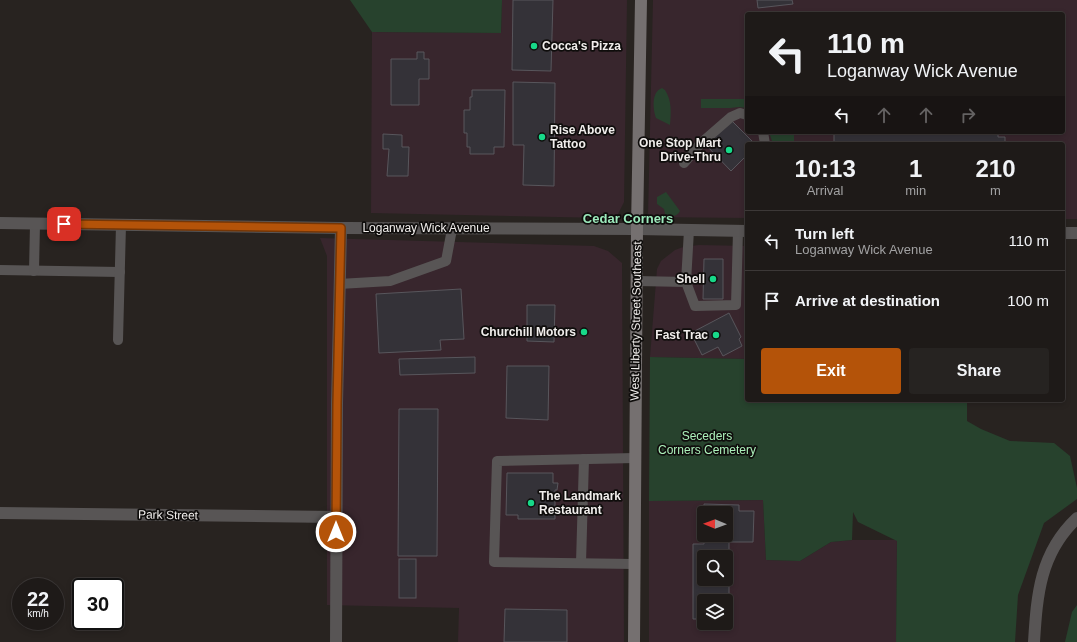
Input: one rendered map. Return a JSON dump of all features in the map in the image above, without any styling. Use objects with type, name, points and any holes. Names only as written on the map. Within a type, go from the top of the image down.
[{"type":"main road","name":"West Liberty Street Southeast","points":[[634,642],[637,229],[642,0]]},
{"type":"street","name":"Loganway Wick Avenue","points":[[0,223],[341,228],[637,229],[742,231]]},
{"type":"street","points":[[336,642],[336,517],[341,228]]},
{"type":"street","points":[[1065,233],[1077,233]]},
{"type":"street","name":"Park Street","points":[[0,513],[336,517]]},
{"type":"street","points":[[1034,642],[1037,601],[1045,566],[1054,545],[1067,527],[1077,518]]},
{"type":"lane","points":[[684,163],[700,144],[730,116],[740,113],[745,114]]},
{"type":"lane","points":[[34,271],[35,224]]},
{"type":"lane","points":[[118,340],[121,225]]},
{"type":"lane","points":[[339,284],[390,281],[446,261],[452,229]]},
{"type":"lane","points":[[689,230],[686,282],[695,306],[736,305],[742,231]]},
{"type":"lane","points":[[0,270],[120,272]]},
{"type":"lane","points":[[637,281],[686,282]]},
{"type":"lane","points":[[634,564],[494,562],[497,461],[635,458]]},
{"type":"lane","points":[[581,563],[584,459]]},
{"type":"shaded area","points":[[502,0],[627,0],[624,202],[618,214],[607,218],[371,213],[372,32],[501,33]]},
{"type":"shaded area","points":[[653,0],[1077,0],[1077,219],[1065,219],[1065,142],[745,142],[745,218],[648,217]]},
{"type":"shaded area","points":[[320,238],[594,246],[608,251],[622,263],[624,642],[458,642],[459,608],[327,605],[327,256]]},
{"type":"shaded area","points":[[699,245],[745,246],[745,359],[650,357],[657,269],[661,261],[675,250],[683,247]]},
{"type":"shaded area","points":[[763,500],[766,560],[800,561],[831,542],[852,540],[897,540],[896,642],[649,642],[649,501]]},
{"type":"green space","points":[[350,0],[502,0],[501,33],[372,32]]},
{"type":"green space","points":[[662,88],[665,90],[670,102],[670,125],[656,118],[655,114],[654,97],[658,90]]},
{"type":"green space","points":[[701,99],[745,99],[745,108],[701,108]]},
{"type":"green space","points":[[770,134],[794,134],[794,142],[772,142]]},
{"type":"green space","points":[[666,192],[680,211],[676,215],[669,216],[665,214],[664,209],[657,204],[657,197]]},
{"type":"green space","name":"Seceders Corners Cemetery","points":[[650,357],[745,359],[745,402],[967,402],[967,421],[981,429],[1010,441],[1054,443],[1070,456],[1077,488],[1077,499],[1044,523],[1018,595],[1015,642],[896,642],[897,541],[858,522],[853,512],[852,540],[831,542],[800,561],[766,560],[763,500],[649,501]]},
{"type":"green space","points":[[1077,605],[1077,642],[1065,642],[1072,612]]},
{"type":"building","points":[[513,0],[553,0],[551,71],[512,70]]},
{"type":"building","points":[[757,0],[792,0],[793,4],[758,8]]},
{"type":"building","points":[[417,52],[424,52],[424,59],[429,59],[429,79],[419,79],[419,105],[391,105],[391,59],[417,59]]},
{"type":"building","points":[[513,82],[555,83],[554,186],[523,185],[524,145],[513,145]]},
{"type":"building","points":[[472,90],[505,90],[504,147],[494,147],[494,154],[470,154],[470,147],[467,147],[467,133],[464,133],[464,110],[470,110],[470,97],[472,97]]},
{"type":"building","name":"One Stop Mart Drive-Thru","points":[[730,119],[753,142],[745,142],[745,157],[731,171],[705,144]]},
{"type":"building","points":[[383,134],[402,135],[402,147],[409,147],[408,176],[387,176],[389,149],[383,149]]},
{"type":"building","points":[[834,134],[998,134],[998,137],[1005,137],[1005,142],[834,142]]},
{"type":"building","name":"Shell","points":[[704,259],[723,259],[723,299],[703,299]]},
{"type":"building","points":[[461,289],[464,339],[440,340],[441,350],[379,353],[376,294]]},
{"type":"building","points":[[527,305],[555,305],[554,342],[527,341]]},
{"type":"building","name":"Fast Trac","points":[[729,313],[741,337],[739,339],[742,346],[723,356],[718,347],[702,355],[691,333]]},
{"type":"building","points":[[475,357],[475,373],[400,375],[399,359]]},
{"type":"building","points":[[507,366],[549,366],[548,420],[506,418]]},
{"type":"building","points":[[399,409],[438,409],[437,556],[398,556]]},
{"type":"building","name":"The Landmark Restaurant","points":[[507,473],[553,473],[553,483],[558,483],[557,490],[555,490],[555,519],[518,519],[518,515],[506,515]]},
{"type":"building","points":[[704,504],[739,505],[739,511],[754,511],[753,542],[733,542],[733,506],[704,506]]},
{"type":"building","points":[[704,542],[729,542],[729,550],[697,550],[697,586],[729,586],[729,594],[697,594],[697,619],[693,619],[693,544],[704,544]]},
{"type":"building","points":[[399,559],[416,559],[416,598],[399,598]]},
{"type":"building","points":[[505,609],[567,610],[567,642],[504,642]]},
{"type":"place","name":"Cocca's Pizza","points":[[534,46]]},
{"type":"place","name":"Rise Above Tattoo","points":[[542,137]]},
{"type":"place","name":"One Stop Mart Drive-Thru","points":[[729,150]]},
{"type":"place","name":"Shell","points":[[713,279]]},
{"type":"place","name":"Churchill Motors","points":[[584,332]]},
{"type":"place","name":"Fast Trac","points":[[716,335]]},
{"type":"place","name":"The Landmark Restaurant","points":[[531,503]]},
{"type":"district","name":"Cedar Corners","points":[[628,218]]},
{"type":"route","points":[[64,224],[341,228],[336,532]]}]
